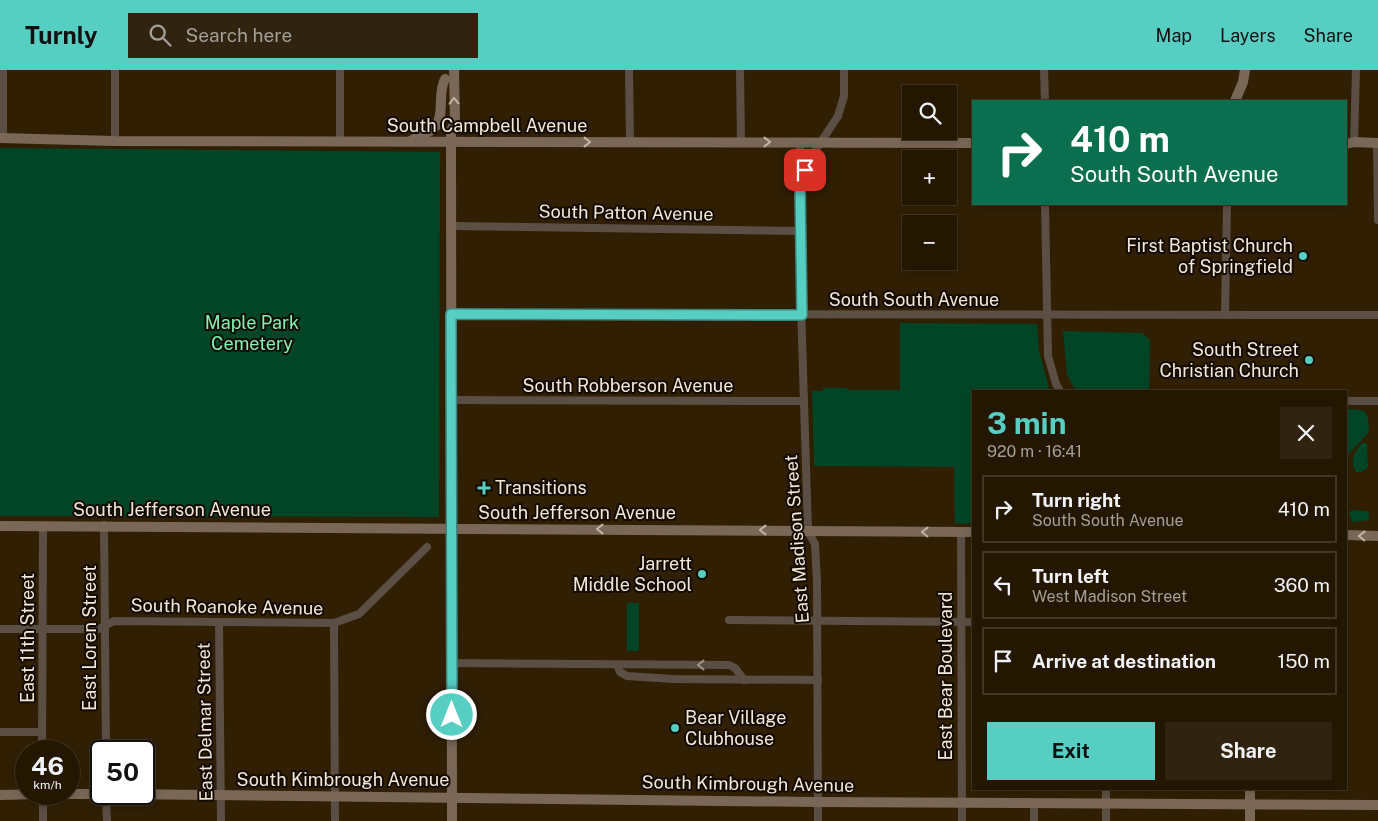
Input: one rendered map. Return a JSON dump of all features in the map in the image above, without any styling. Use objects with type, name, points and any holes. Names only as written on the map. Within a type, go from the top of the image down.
[{"type":"main road","points":[[452,821],[451,136],[455,121],[454,70]]},
{"type":"main road","points":[[1236,100],[1245,70]]},
{"type":"main road","points":[[445,75],[446,119],[451,136]]},
{"type":"main road","points":[[408,142],[429,132],[437,125],[440,115],[440,88],[445,75]]},
{"type":"main road","name":"South Campbell Avenue","points":[[1,138],[115,141],[408,142],[451,136],[630,142],[972,143]]},
{"type":"main road","points":[[1350,143],[1378,143]]},
{"type":"main road","name":"South Jefferson Avenue","points":[[0,526],[104,525],[972,532]]},
{"type":"main road","points":[[1347,535],[1378,536]]},
{"type":"main road","points":[[1250,790],[1250,821]]},
{"type":"main road","points":[[0,794],[15,794]]},
{"type":"main road","name":"South Kimbrough Avenue","points":[[155,795],[817,802],[1378,805]]},
{"type":"street","points":[[1,138],[3,70]]},
{"type":"street","points":[[114,70],[115,141]]},
{"type":"street","points":[[340,70],[340,142]]},
{"type":"street","points":[[630,70],[630,142]]},
{"type":"street","points":[[740,70],[741,142]]},
{"type":"street","points":[[800,186],[805,170],[838,116],[844,96],[844,70]]},
{"type":"street","points":[[1044,70],[1045,100]]},
{"type":"street","points":[[1350,143],[1356,70]]},
{"type":"street","name":"East Madison Street","points":[[800,142],[800,231],[808,530],[815,544],[818,621],[818,821]]},
{"type":"street","points":[[1378,143],[1378,220]]},
{"type":"street","points":[[1045,205],[1048,356],[1059,390]]},
{"type":"street","points":[[1225,315],[1226,205]]},
{"type":"street","name":"South Patton Avenue","points":[[451,226],[800,231]]},
{"type":"street","name":"South South Avenue","points":[[451,314],[1378,315]]},
{"type":"street","name":"South Robberson Avenue","points":[[451,400],[804,402]]},
{"type":"street","points":[[1347,401],[1378,401]]},
{"type":"street","name":"East Loren Street","points":[[104,525],[106,740]]},
{"type":"street","name":"East 11th Street","points":[[42,740],[43,526]]},
{"type":"street","name":"East Bear Boulevard","points":[[961,532],[962,821]]},
{"type":"street","name":"South Roanoke Avenue","points":[[0,629],[98,629],[114,621],[334,623],[359,614],[427,547]]},
{"type":"street","points":[[729,620],[972,622]]},
{"type":"street","name":"East Delmar Street","points":[[219,622],[221,821]]},
{"type":"street","points":[[334,623],[335,821]]},
{"type":"street","points":[[451,663],[730,665],[735,668],[744,680]]},
{"type":"street","points":[[617,665],[620,672],[627,676],[673,679],[818,680]]},
{"type":"street","points":[[0,732],[42,732]]},
{"type":"street","points":[[1106,790],[1106,821]]},
{"type":"street","points":[[1034,803],[1034,821]]},
{"type":"street","points":[[43,805],[43,821]]},
{"type":"street","points":[[106,805],[106,821]]},
{"type":"green space","name":"Maple Park Cemetery","points":[[0,148],[440,152],[439,517],[0,516]]},
{"type":"green space","points":[[900,323],[1037,324],[1039,351],[1050,390],[972,390],[972,524],[955,523],[954,467],[814,466],[812,391],[823,391],[823,388],[900,390]]},
{"type":"green space","points":[[1063,331],[1142,333],[1150,340],[1149,390],[1075,390],[1067,375]]},
{"type":"green space","points":[[1347,409],[1363,411],[1367,415],[1369,432],[1347,456]]},
{"type":"green space","points":[[1362,443],[1367,443],[1368,467],[1362,472],[1356,472],[1353,457]]},
{"type":"green space","points":[[1351,510],[1367,511],[1369,513],[1369,520],[1352,522],[1349,513]]},
{"type":"green space","points":[[627,603],[639,603],[639,651],[627,651]]},
{"type":"place","name":"First Baptist Church of Springfield","points":[[1303,256]]},
{"type":"place","name":"South Street Christian Church","points":[[1309,360]]},
{"type":"place","name":"Transitions","points":[[484,488]]},
{"type":"place","name":"Jarrett Middle School","points":[[702,574]]},
{"type":"place","name":"Bear Village Clubhouse","points":[[675,728]]},
{"type":"route","points":[[452,715],[451,314],[802,315],[800,306],[800,186],[805,170]]}]
